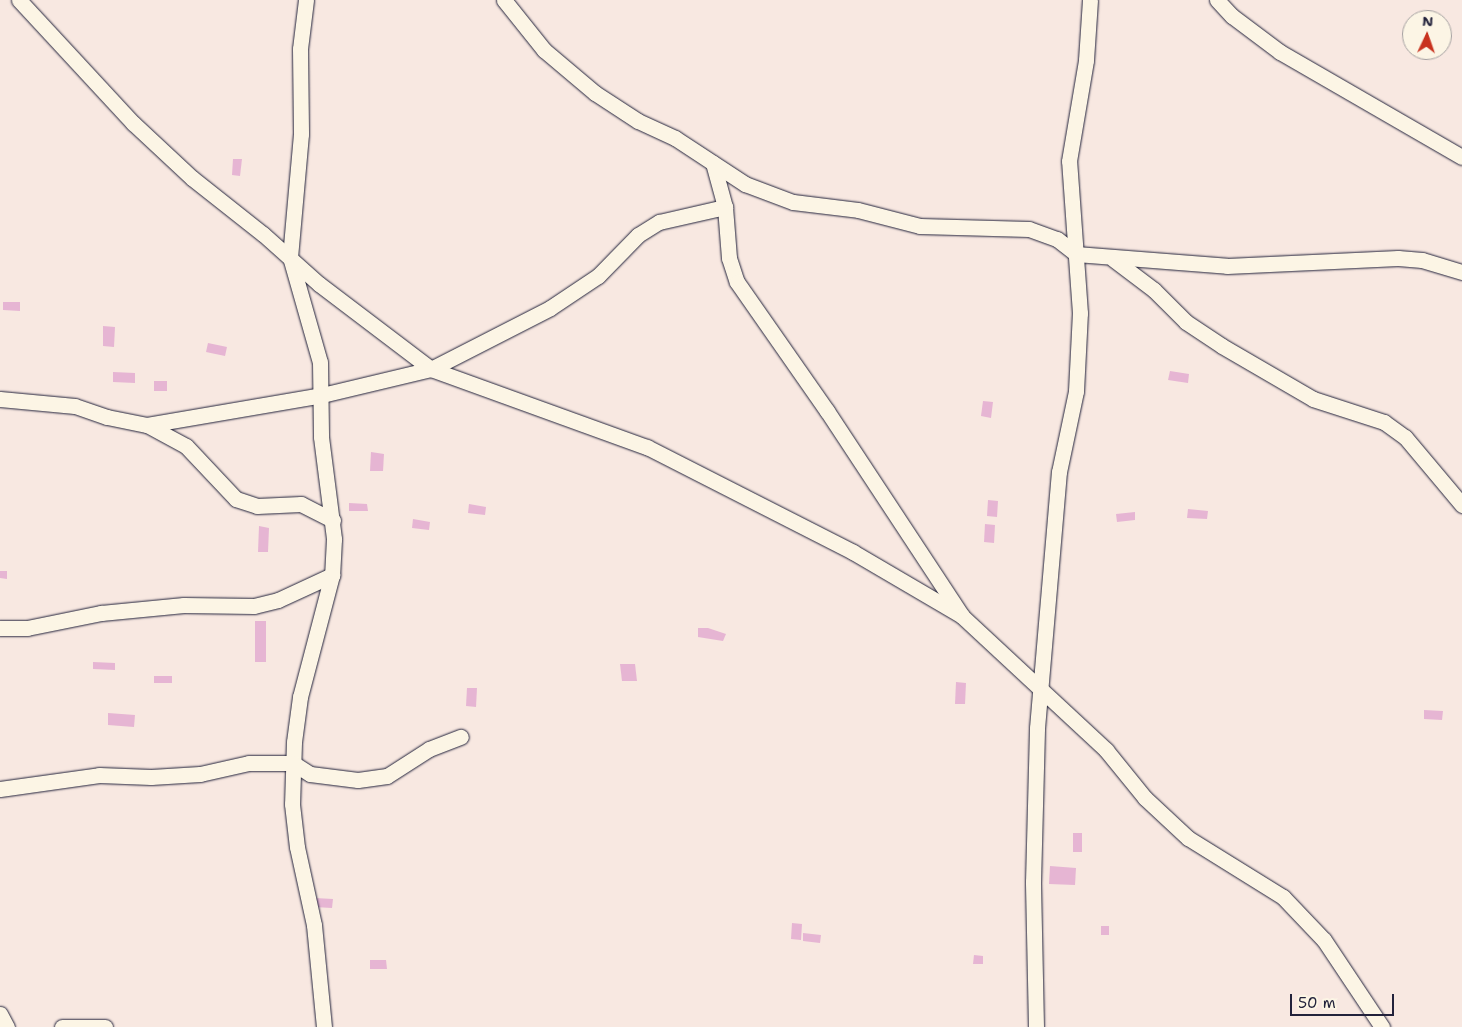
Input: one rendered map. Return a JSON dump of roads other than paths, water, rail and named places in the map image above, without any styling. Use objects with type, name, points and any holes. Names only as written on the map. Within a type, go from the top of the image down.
[{"type":"street","points":[[19,0],[133,123],[192,178],[290,257],[319,284],[431,370],[647,447],[853,552],[962,616]]},
{"type":"street","points":[[306,0],[300,49],[301,134],[290,257],[320,362],[322,395],[321,437],[333,520],[332,575],[300,697],[293,763],[296,838],[314,925],[324,1027]]},
{"type":"street","points":[[504,0],[544,50],[567,71],[638,121],[675,138],[745,184],[793,202],[858,210],[920,226],[1029,229],[1057,239],[1076,254],[1227,266],[1398,258],[1422,260],[1462,272]]},
{"type":"street","points":[[1036,1027],[1033,882],[1037,728],[1059,472],[1076,390],[1080,313],[1069,161],[1086,60],[1090,0]]},
{"type":"street","points":[[1217,0],[1232,16],[1280,52],[1396,122],[1462,157]]},
{"type":"street","points":[[713,163],[725,207],[729,258],[737,282],[827,410],[962,616],[995,649],[1042,687],[1106,750],[1146,798],[1188,838],[1284,897],[1324,940],[1382,1027]]},
{"type":"street","points":[[147,425],[322,395],[431,370],[550,308],[598,276],[638,235],[659,222],[725,207]]},
{"type":"street","points":[[1102,255],[1117,261],[1136,275],[1186,322],[1222,346],[1313,399],[1384,422],[1405,437],[1462,505]]},
{"type":"street","points":[[0,399],[75,406],[107,417],[147,425],[186,446],[236,499],[256,506],[301,504],[333,520]]},
{"type":"street","points":[[0,628],[27,628],[101,613],[184,605],[254,606],[278,600],[332,575]]},
{"type":"street","points":[[0,789],[99,774],[190,775],[249,762],[293,763],[310,774],[358,780],[387,776],[429,749],[461,737]]},
{"type":"street","points":[[0,1014],[7,1027]]},
{"type":"street","points":[[62,1027],[105,1027]]}]
